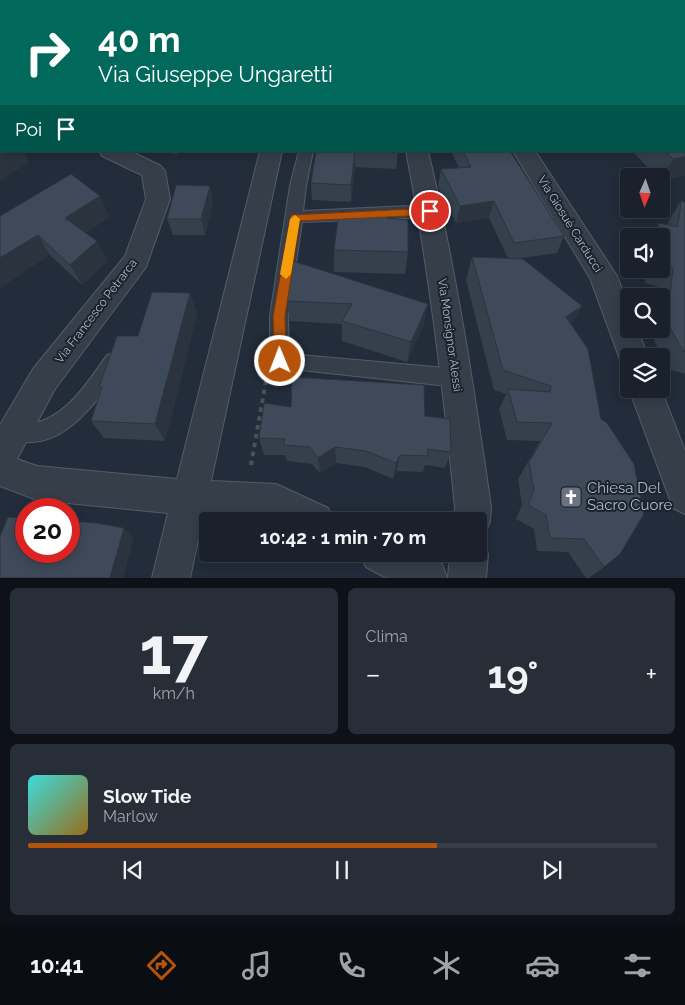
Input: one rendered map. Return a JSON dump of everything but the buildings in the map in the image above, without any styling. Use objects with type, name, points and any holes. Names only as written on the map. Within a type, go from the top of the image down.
[{"type":"street","name":"Via Francesco Petrarca","points":[[0,457],[44,379],[137,260],[158,199],[153,171],[112,152]]},
{"type":"street","points":[[171,578],[271,152]]},
{"type":"street","name":"Via Monsignor Alessi","points":[[417,152],[430,211],[457,378],[473,512]]},
{"type":"street","name":"Via Giosuè Carducci","points":[[525,152],[603,276],[630,348]]},
{"type":"street","points":[[648,398],[685,496]]},
{"type":"street","points":[[0,469],[37,482],[191,498],[276,502],[297,512]]},
{"type":"street","points":[[395,562],[428,578]]},
{"type":"street","points":[[467,578],[468,562]]},
{"type":"lane","points":[[306,152],[298,186],[295,217],[279,316],[280,361],[457,378]]},
{"type":"lane","points":[[295,217],[430,211]]},
{"type":"lane","points":[[15,431],[39,432],[56,423],[85,401],[114,361]]},
{"type":"path","points":[[251,462],[262,399]]},
{"type":"slow traffic","points":[[286,274],[295,219]]},
{"type":"place","name":"Chiesa Del Sacro Cuore","points":[[571,497]]},
{"type":"route","points":[[280,361],[279,316],[295,217],[430,211]]}]
